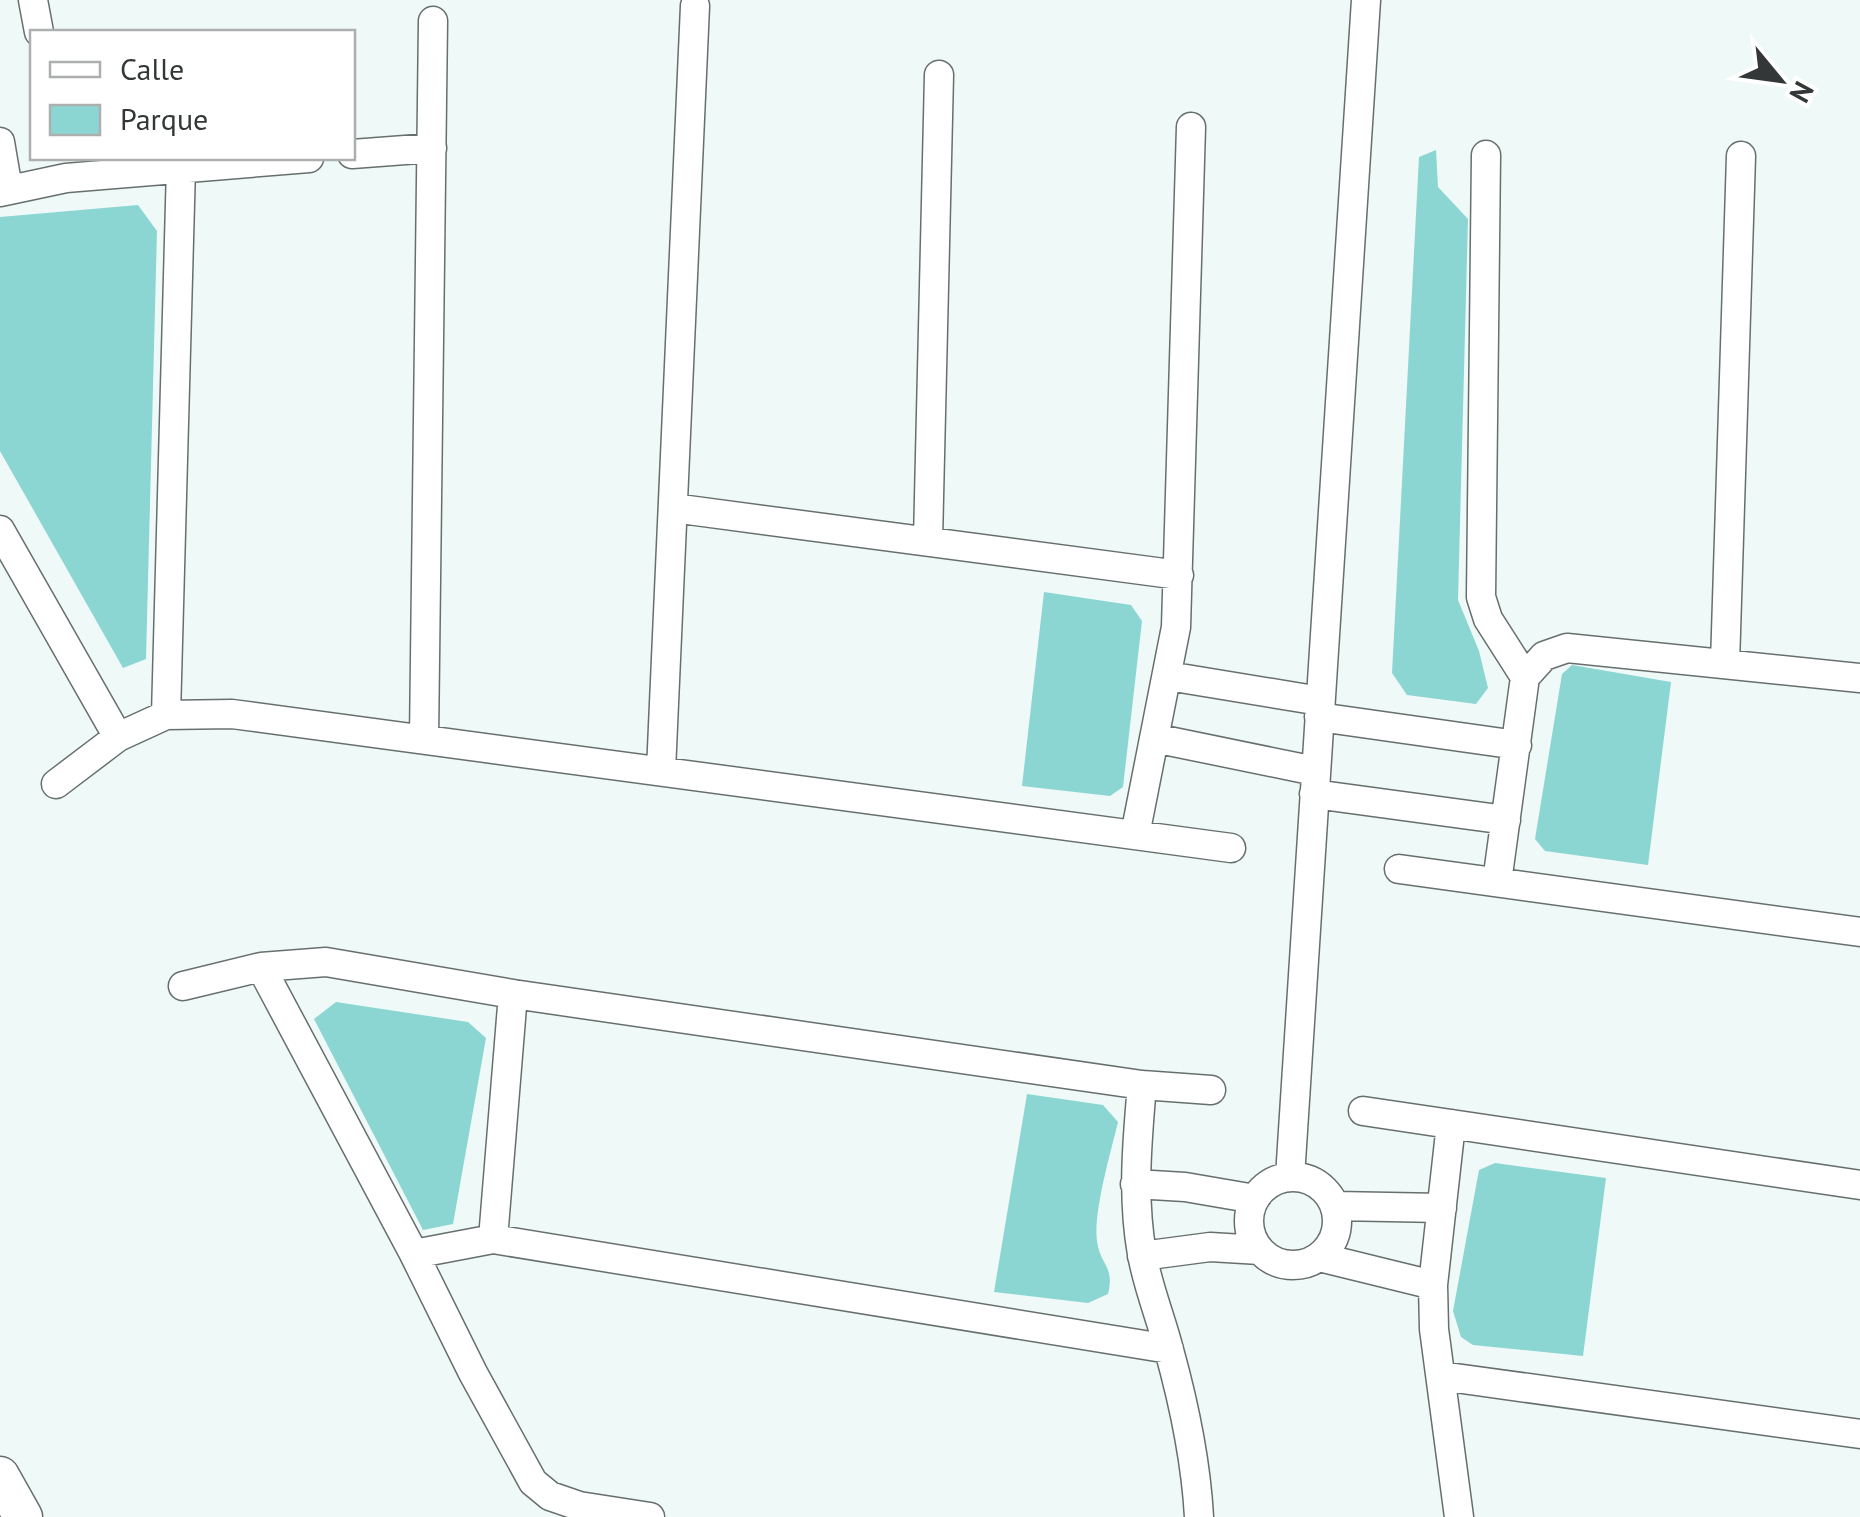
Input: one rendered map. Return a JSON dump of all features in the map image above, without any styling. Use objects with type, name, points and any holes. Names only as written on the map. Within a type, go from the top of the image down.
[{"type":"main road","points":[[0,1476],[23,1517]]},
{"type":"street","points":[[33,0],[39,30]]},
{"type":"street","points":[[1290,1177],[1366,0]]},
{"type":"street","points":[[661,771],[695,6]]},
{"type":"street","points":[[424,739],[433,21]]},
{"type":"street","points":[[928,540],[939,75]]},
{"type":"street","points":[[1135,835],[1168,676],[1179,575],[1191,127]]},
{"type":"street","points":[[0,142],[4,191],[64,168],[181,167],[281,160]]},
{"type":"street","points":[[355,154],[432,148]]},
{"type":"street","points":[[1486,155],[1481,597],[1488,619],[1526,677]]},
{"type":"street","points":[[1725,664],[1741,156]]},
{"type":"street","points":[[166,715],[181,167]]},
{"type":"street","points":[[673,508],[1179,575]]},
{"type":"street","points":[[0,530],[118,737]]},
{"type":"street","points":[[1497,882],[1526,677],[1544,656],[1567,648],[1860,678]]},
{"type":"street","points":[[1168,676],[1319,709],[1516,744]]},
{"type":"street","points":[[56,784],[118,737],[166,715],[232,714],[1232,848]]},
{"type":"street","points":[[1154,738],[1314,783],[1506,820]]},
{"type":"street","points":[[1399,868],[1860,932]]},
{"type":"street","points":[[183,986],[261,966],[326,962],[512,994],[1142,1085],[1210,1090]]},
{"type":"street","points":[[261,966],[533,1482],[550,1496],[579,1506],[650,1517]]},
{"type":"street","points":[[492,1239],[512,994]]},
{"type":"street","points":[[1142,1085],[1135,1184],[1142,1256],[1153,1306],[1169,1348],[1197,1482],[1199,1517]]},
{"type":"street","points":[[1363,1111],[1860,1185]]},
{"type":"street","points":[[1451,1124],[1434,1285],[1434,1329],[1459,1517]]},
{"type":"street","points":[[1142,1256],[1210,1246],[1260,1250],[1282,1264],[1295,1266],[1319,1257],[1336,1234],[1338,1220],[1335,1206],[1317,1184],[1290,1177],[1264,1188],[1255,1199],[1249,1226],[1260,1250]]},
{"type":"street","points":[[1135,1184],[1185,1186],[1255,1199]]},
{"type":"street","points":[[1335,1206],[1442,1208]]},
{"type":"street","points":[[414,1254],[492,1239],[1169,1348]]},
{"type":"street","points":[[1319,1257],[1434,1285]]},
{"type":"street","points":[[1440,1376],[1860,1434]]},
{"type":"green space","points":[[1436,150],[1438,187],[1468,219],[1458,600],[1479,651],[1488,688],[1476,704],[1407,695],[1392,673],[1419,157]]},
{"type":"green space","points":[[138,205],[157,231],[146,659],[123,668],[0,451],[0,217]]},
{"type":"green space","points":[[1044,592],[1131,605],[1142,621],[1123,787],[1110,796],[1022,786]]},
{"type":"green space","points":[[1572,665],[1671,682],[1648,865],[1545,851],[1535,839],[1562,674]]},
{"type":"green space","points":[[336,1002],[468,1022],[486,1038],[453,1224],[423,1230],[314,1019]]},
{"type":"green space","points":[[1027,1094],[1103,1105],[1118,1122],[1096,1229],[1110,1285],[1108,1294],[1088,1303],[994,1292]]},
{"type":"green space","points":[[1495,1163],[1606,1178],[1583,1356],[1473,1345],[1461,1337],[1453,1311],[1479,1170]]}]
